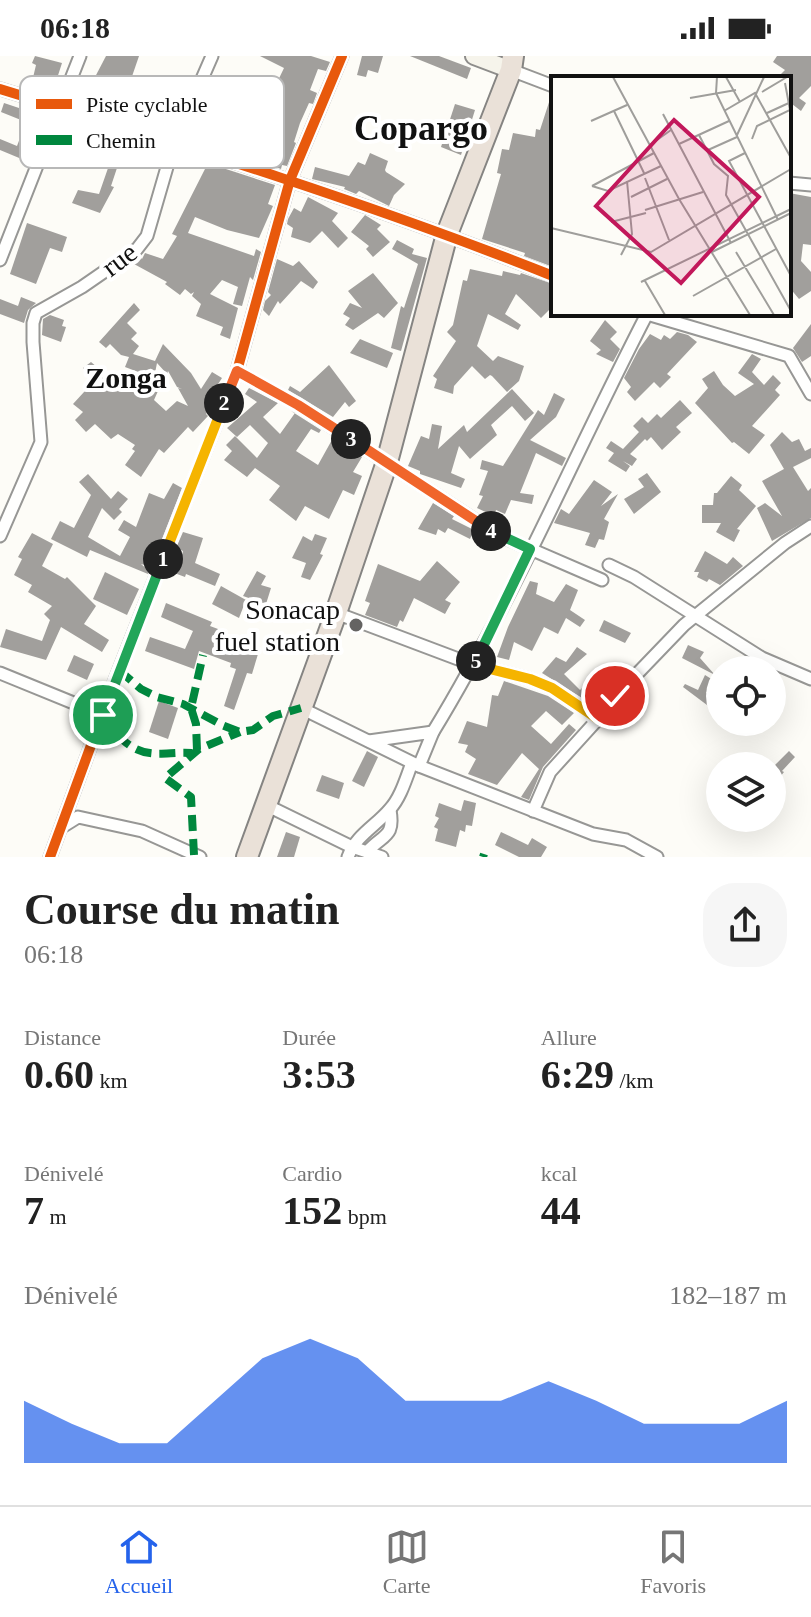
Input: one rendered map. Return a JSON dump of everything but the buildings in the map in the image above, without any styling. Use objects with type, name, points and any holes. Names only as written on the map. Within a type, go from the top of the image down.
[{"type":"highway","points":[[247,857],[387,462],[447,234],[512,63]]},
{"type":"street","points":[[72,76],[80,56]]},
{"type":"street","name":"rue","points":[[203,76],[212,56]]},
{"type":"street","points":[[50,857],[237,371],[290,180],[342,56]]},
{"type":"street","points":[[474,56],[512,63],[551,85]]},
{"type":"street","points":[[0,89],[20,95]]},
{"type":"street","points":[[0,260],[35,168]]},
{"type":"street","name":"rue","points":[[0,536],[41,442],[33,342],[36,313],[82,287],[137,249],[147,236],[167,168]]},
{"type":"street","points":[[252,168],[447,234],[551,275]]},
{"type":"street","points":[[791,183],[811,185]]},
{"type":"street","points":[[350,852],[390,810],[474,665],[646,316]]},
{"type":"street","points":[[654,316],[789,356],[811,394]]},
{"type":"street","points":[[237,371],[298,405],[498,535],[602,580]]},
{"type":"street","points":[[533,811],[550,772],[615,696],[684,625],[785,543],[811,526]]},
{"type":"street","points":[[609,565],[634,577],[762,658],[811,679]]},
{"type":"street","points":[[336,613],[474,665],[530,679],[552,688],[598,719]]},
{"type":"street","points":[[0,673],[103,715]]},
{"type":"street","points":[[301,708],[415,764],[593,834],[626,840],[657,857]]},
{"type":"street","points":[[368,741],[433,732]]},
{"type":"street","points":[[266,805],[350,852],[367,852],[382,857]]},
{"type":"street","points":[[367,852],[390,832],[390,810]]},
{"type":"street","points":[[61,828],[78,817],[111,822],[142,831],[200,857]]},
{"type":"marked path","points":[[197,750],[196,724],[191,708],[203,655]]},
{"type":"marked path","points":[[119,670],[141,689],[183,704],[240,732],[253,730],[273,716],[301,708]]},
{"type":"marked path","points":[[103,715],[123,740],[140,751],[192,753]]},
{"type":"marked path","points":[[194,855],[191,797],[165,778],[199,749],[240,732]]},
{"type":"cycle path","points":[[50,857],[115,680],[237,371],[290,180],[342,56]]},
{"type":"cycle path","points":[[0,89],[20,95]]},
{"type":"cycle path","points":[[251,168],[348,200],[551,275]]},
{"type":"place","name":"Sonacap fuel station","points":[[356,625]]},
{"type":"district","name":"Copargo","points":[[421,127]]},
{"type":"district","name":"Zonga","points":[[126,378]]},
{"type":"route","points":[[103,715],[237,371],[298,405],[498,535],[530,549],[474,665],[530,679],[552,688],[598,719],[615,696]]}]
